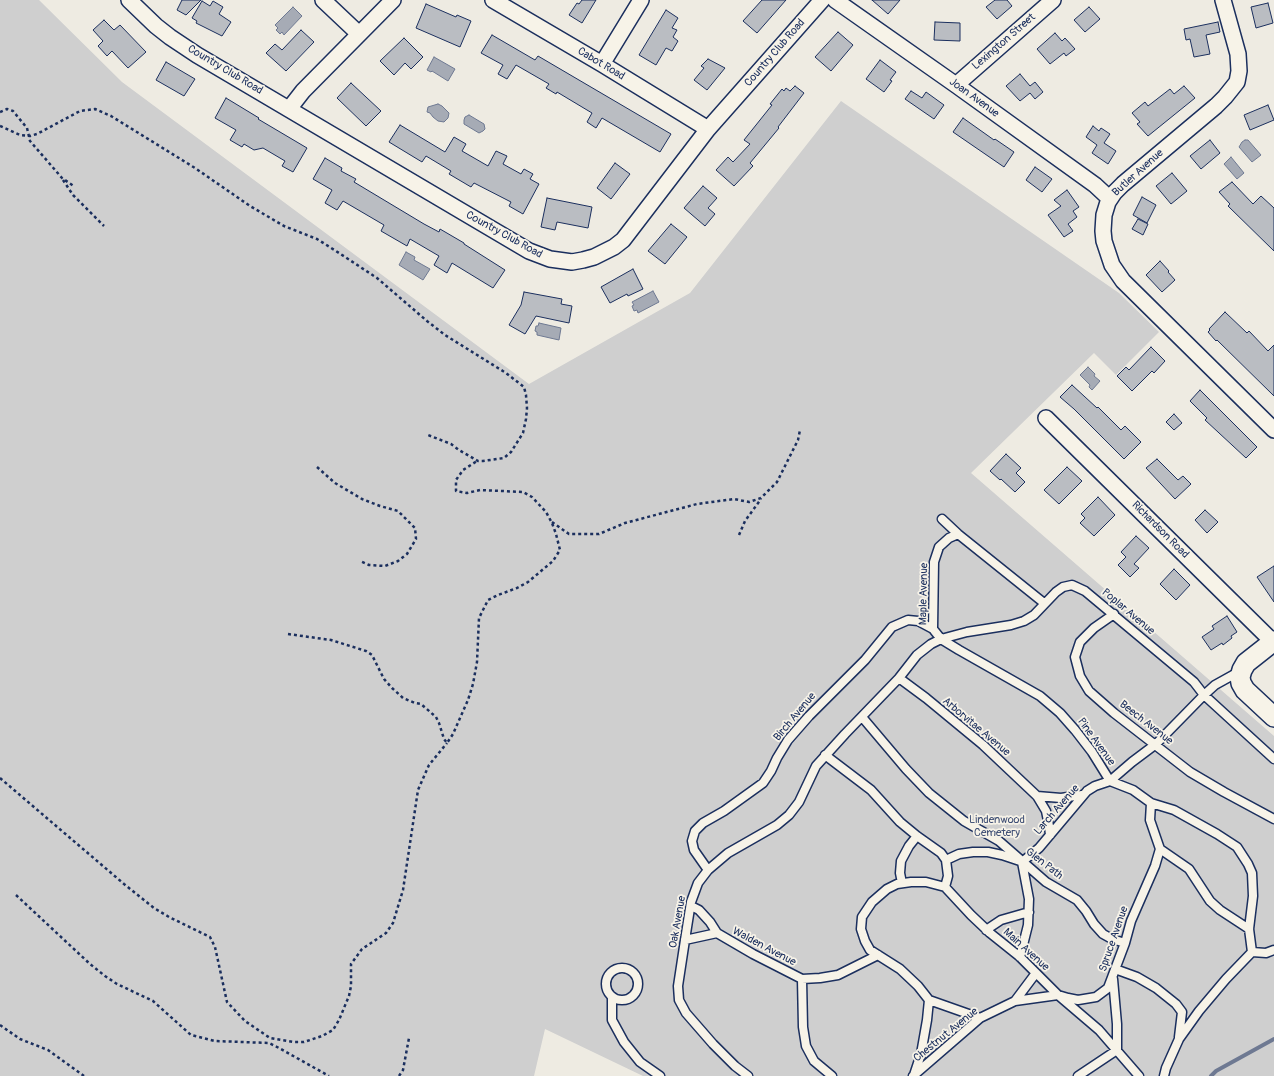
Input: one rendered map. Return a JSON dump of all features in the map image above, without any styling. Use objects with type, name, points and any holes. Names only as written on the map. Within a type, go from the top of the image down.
[{"type":"street","name":"Country Club Road","points":[[129,0],[156,26],[183,46],[529,251],[550,259],[561,261],[583,260],[594,257],[614,247],[623,240],[708,129],[822,0]]},
{"type":"street","points":[[323,0],[359,34]]},
{"type":"street","points":[[289,109],[304,90],[392,0]]},
{"type":"street","name":"Cabot Road","points":[[493,0],[602,64],[708,129]]},
{"type":"street","points":[[602,64],[641,0]]},
{"type":"street","name":"Joan Avenue","points":[[835,0],[1095,185],[1110,199]]},
{"type":"street","name":"Lexington Street","points":[[956,85],[1053,0]]},
{"type":"street","name":"Butler Avenue","points":[[1224,0],[1238,54],[1239,71],[1235,85],[1226,97],[1216,106],[1123,184],[1110,199],[1105,209],[1103,231],[1109,260],[1116,272],[1138,296],[1274,430]]},
{"type":"street","name":"Richardson Road","points":[[1046,418],[1274,641]]},
{"type":"street","points":[[1274,641],[1250,659],[1241,672],[1241,680],[1245,690],[1274,717]]},
{"type":"lane","points":[[942,519],[958,534],[1044,603]]},
{"type":"lane","name":"Maple Avenue","points":[[941,639],[933,629],[934,562],[939,547],[949,538],[958,534]]},
{"type":"lane","name":"Poplar Avenue","points":[[941,639],[967,632],[1011,625],[1024,621],[1034,615],[1056,592],[1064,587],[1072,586],[1085,591],[1194,682],[1204,695],[1274,759]]},
{"type":"lane","name":"Beech Avenue","points":[[1114,614],[1094,628],[1080,642],[1075,657],[1080,676],[1089,691],[1114,713],[1156,744],[1190,772],[1274,819]]},
{"type":"lane","name":"Birch Avenue","points":[[708,870],[694,850],[692,841],[695,831],[703,823],[724,811],[763,783],[771,771],[776,758],[803,722],[865,660],[892,628],[908,620],[918,622],[933,629]]},
{"type":"lane","points":[[941,639],[931,644],[917,656],[899,678],[825,755],[871,790],[900,822],[916,836],[934,847],[946,860],[948,876],[945,886],[926,882],[897,884],[887,889],[872,902],[862,917],[861,929],[870,950],[900,969],[918,986],[929,1000],[980,1018]]},
{"type":"lane","name":"Pine Avenue","points":[[941,639],[964,654],[1040,696],[1060,713],[1075,730],[1092,752],[1110,781],[1133,790],[1151,803],[1174,810],[1237,847],[1248,864],[1252,874],[1253,896],[1250,929],[1252,952]]},
{"type":"lane","name":"Larch Avenue","points":[[1022,862],[1039,848],[1082,796],[1095,786],[1110,781],[1156,744],[1215,685],[1241,672]]},
{"type":"lane","name":"Arborvitae Avenue","points":[[899,678],[926,698],[983,745],[1037,796],[1046,811],[1050,835]]},
{"type":"lane","name":"Glen Path","points":[[862,717],[906,769],[929,793],[964,821],[999,841],[1046,882],[1077,900],[1103,934],[1112,939],[1125,942]]},
{"type":"lane","name":"Oak Avenue","points":[[748,1076],[735,1066],[713,1044],[686,1013],[679,1000],[678,986],[691,906],[698,883],[708,870],[728,853],[777,824],[789,815],[799,802],[816,766],[825,755]]},
{"type":"lane","points":[[1037,796],[1061,798],[1082,796]]},
{"type":"lane","points":[[1151,803],[1150,820],[1160,849],[1188,869],[1210,901],[1220,910],[1250,929]]},
{"type":"lane","points":[[902,883],[900,872],[901,861],[916,836]]},
{"type":"lane","name":"Spruce Avenue","points":[[1058,995],[1078,1000],[1096,996],[1108,988],[1131,921],[1155,866],[1160,849]]},
{"type":"lane","points":[[946,860],[959,854],[988,852],[1022,862],[1029,899],[1028,925],[1020,957]]},
{"type":"lane","name":"Main Avenue","points":[[945,886],[986,930],[1020,957],[1058,995],[1099,1030],[1118,1050],[1139,1076]]},
{"type":"lane","name":"Walden Avenue","points":[[691,906],[700,910],[717,933],[753,954],[802,979],[838,975],[878,956]]},
{"type":"lane","points":[[986,930],[1001,920],[1028,912]]},
{"type":"lane","name":"Walden Avenue","points":[[685,940],[717,933]]},
{"type":"lane","points":[[1164,1076],[1179,1038],[1199,1010],[1226,979],[1252,952],[1266,953],[1274,950]]},
{"type":"lane","points":[[612,997],[617,1000],[624,1001],[635,995],[639,983],[637,977],[628,968],[615,970],[610,973],[607,979],[606,986],[612,997],[612,1020],[624,1042],[640,1062],[660,1076]]},
{"type":"lane","name":"Chestnut Avenue","points":[[1015,1002],[1036,973]]},
{"type":"lane","points":[[1078,1076],[1118,1050],[1114,973],[1137,977],[1156,988],[1176,1004],[1182,1012],[1179,1038]]},
{"type":"lane","name":"Walden Avenue","points":[[802,979],[802,1027],[806,1046],[814,1061],[832,1076]]},
{"type":"lane","name":"Chestnut Avenue","points":[[913,1076],[980,1018],[1015,1002],[1058,995]]},
{"type":"lane","points":[[913,1076],[921,1054],[929,1000]]},
{"type":"path","points":[[0,112],[7,109],[13,111],[27,128],[30,141],[62,178],[73,195],[104,226]]},
{"type":"path","points":[[0,126],[20,135],[30,136],[37,134],[80,111],[95,109],[111,116],[195,168],[250,206],[284,226],[317,239],[377,278],[445,336],[506,373],[524,388],[526,395],[527,408],[523,433],[511,452],[504,458],[478,461],[463,470],[456,480],[456,491],[467,493],[480,490],[523,492],[532,497],[546,512],[556,534],[560,550],[554,561],[528,582],[488,600],[479,618],[477,662],[473,684],[468,700],[453,734],[429,765],[418,790],[404,890],[393,923],[386,933],[362,949],[351,964],[351,986],[349,996],[333,1030],[322,1036],[312,1040],[293,1042],[270,1038],[245,1021],[227,1002],[215,947],[210,937],[154,908],[0,778]]},
{"type":"path","points":[[62,178],[75,187]]},
{"type":"path","points":[[739,535],[761,498],[777,482],[798,440],[800,430]]},
{"type":"path","points":[[428,435],[451,444],[478,461]]},
{"type":"path","points":[[317,467],[335,483],[362,499],[398,511],[415,528],[416,539],[407,554],[398,561],[385,566],[369,565],[360,561]]},
{"type":"path","points":[[550,520],[569,534],[599,534],[625,523],[697,504],[734,498],[749,502],[761,498]]},
{"type":"path","points":[[288,634],[331,640],[366,651],[372,655],[384,679],[392,688],[403,698],[421,704],[436,717],[446,743]]},
{"type":"path","points":[[16,895],[90,964],[105,976],[117,984],[153,1001],[190,1034],[215,1041],[269,1043],[330,1076]]},
{"type":"path","points":[[0,1025],[20,1039],[48,1050],[84,1076]]},
{"type":"path","points":[[269,1043],[270,1038]]},
{"type":"path","points":[[399,1076],[403,1070],[409,1038]]},
{"type":"green space","name":"Lindenwood Cemetery","points":[[0,0],[39,0],[122,82],[529,384],[690,293],[841,101],[1119,293],[1159,332],[1116,375],[1094,353],[971,473],[1274,736],[1274,1076],[643,1076],[545,1029],[534,1076],[0,1076]]},
{"type":"shaded area","points":[[293,7],[302,16],[284,35],[282,32],[280,34],[276,30],[278,28],[275,25]]},
{"type":"shaded area","points":[[434,57],[455,69],[448,81],[432,71],[427,70]]},
{"type":"shaded area","points":[[438,104],[449,113],[448,118],[444,122],[438,121],[427,112],[428,107]]},
{"type":"shaded area","points":[[469,115],[484,124],[485,129],[483,131],[479,133],[464,124],[465,117]]},
{"type":"shaded area","points":[[1245,140],[1248,140],[1261,155],[1252,162],[1239,147]]},
{"type":"shaded area","points":[[1231,157],[1244,173],[1237,179],[1224,164]]},
{"type":"shaded area","points":[[406,252],[415,257],[414,260],[430,269],[423,280],[399,265]]},
{"type":"shaded area","points":[[653,291],[659,302],[638,313],[637,310],[634,311],[632,306],[634,305],[632,302]]},
{"type":"shaded area","points":[[539,323],[561,328],[559,340],[537,335],[537,332],[535,331],[536,326],[538,326]]},
{"type":"shaded area","points":[[1088,367],[1095,374],[1094,376],[1100,381],[1092,390],[1089,387],[1090,385],[1080,375]]},
{"type":"building","points":[[182,0],[201,0],[186,15],[177,10]]},
{"type":"building","points":[[582,0],[596,0],[582,23],[569,15],[577,3],[579,4]]},
{"type":"building","points":[[762,0],[786,0],[757,33],[743,21]]},
{"type":"building","points":[[872,0],[900,0],[888,14]]},
{"type":"building","points":[[995,0],[1007,0],[1012,6],[997,19],[986,7]]},
{"type":"building","points":[[202,1],[210,6],[213,1],[223,7],[219,14],[231,22],[222,36],[196,23],[197,21],[192,18]]},
{"type":"building","points":[[1268,3],[1273,23],[1256,28],[1251,7]]},
{"type":"building","points":[[426,4],[456,17],[457,15],[471,21],[460,47],[416,28]]},
{"type":"building","points":[[1089,7],[1100,19],[1085,32],[1074,20]]},
{"type":"building","points":[[666,10],[678,18],[672,28],[677,30],[673,37],[678,41],[672,51],[666,48],[656,65],[639,55]]},
{"type":"building","points":[[104,20],[114,30],[120,25],[146,52],[128,68],[112,51],[107,56],[98,46],[103,41],[93,30]]},
{"type":"building","points":[[935,22],[960,23],[960,41],[934,40]]},
{"type":"building","points":[[1218,22],[1220,32],[1206,35],[1210,54],[1194,57],[1190,39],[1186,40],[1184,29]]},
{"type":"building","points":[[301,30],[314,42],[286,71],[266,53],[275,44],[282,50]]},
{"type":"building","points":[[838,32],[853,45],[831,71],[815,57]]},
{"type":"building","points":[[1055,33],[1062,41],[1065,38],[1075,49],[1066,56],[1064,53],[1050,64],[1037,49]]},
{"type":"building","points":[[492,35],[535,60],[538,56],[671,134],[660,152],[602,118],[596,128],[587,122],[592,113],[557,92],[556,94],[546,88],[549,84],[516,65],[507,79],[498,74],[503,65],[481,53]]},
{"type":"building","points":[[404,38],[423,57],[411,69],[405,63],[394,75],[380,61]]},
{"type":"building","points":[[708,59],[725,68],[707,90],[694,80],[704,68],[701,66]]},
{"type":"building","points":[[880,60],[896,72],[890,80],[892,81],[884,92],[866,79]]},
{"type":"building","points":[[166,62],[195,79],[184,96],[156,80]]},
{"type":"building","points":[[1020,74],[1030,86],[1035,82],[1043,92],[1035,99],[1030,93],[1020,101],[1006,86]]},
{"type":"building","points":[[351,83],[381,111],[366,126],[337,98]]},
{"type":"building","points":[[795,86],[804,93],[778,127],[779,128],[750,163],[753,166],[734,186],[716,170],[728,157],[733,162],[750,144],[744,140],[772,105],[770,104],[782,89],[784,91],[786,88],[790,91]]},
{"type":"building","points":[[1184,86],[1195,98],[1148,136],[1137,124],[1140,122],[1132,113],[1145,102],[1148,106],[1170,89],[1174,94]]},
{"type":"building","points":[[911,91],[922,98],[926,92],[944,105],[934,119],[905,99]]},
{"type":"building","points":[[226,98],[307,148],[293,172],[282,166],[285,161],[263,148],[254,150],[244,144],[242,147],[230,140],[236,130],[215,118]]},
{"type":"building","points":[[1268,105],[1274,120],[1250,130],[1244,115]]},
{"type":"building","points":[[963,118],[1014,152],[1004,167],[953,132]]},
{"type":"building","points":[[400,125],[445,152],[454,137],[466,144],[462,151],[488,166],[496,151],[507,156],[503,164],[521,174],[524,169],[533,174],[530,179],[539,184],[523,214],[509,206],[511,202],[474,183],[471,187],[449,174],[451,171],[426,156],[422,162],[389,142]]},
{"type":"building","points":[[1093,126],[1099,131],[1101,128],[1110,134],[1104,143],[1116,151],[1108,164],[1092,153],[1097,145],[1086,137]]},
{"type":"building","points":[[1210,140],[1220,153],[1201,169],[1190,156]]},
{"type":"building","points":[[325,158],[342,168],[341,171],[356,179],[354,182],[424,224],[439,232],[440,229],[505,270],[493,288],[452,263],[447,273],[434,265],[439,256],[410,239],[407,246],[381,231],[384,225],[343,201],[337,210],[325,203],[332,190],[313,179]]},
{"type":"building","points":[[615,163],[630,174],[611,199],[597,188]]},
{"type":"building","points":[[1035,167],[1052,179],[1042,192],[1026,180]]},
{"type":"building","points":[[1172,173],[1187,191],[1171,204],[1156,186]]},
{"type":"building","points":[[1232,182],[1253,204],[1261,196],[1274,208],[1274,251],[1228,206],[1230,204],[1219,192]]},
{"type":"building","points":[[703,186],[717,198],[708,208],[715,214],[705,226],[684,208]]},
{"type":"building","points":[[1067,190],[1079,207],[1073,211],[1077,217],[1068,224],[1073,231],[1064,237],[1048,215],[1061,206],[1054,200]]},
{"type":"building","points":[[1142,197],[1156,205],[1147,223],[1133,215]]},
{"type":"building","points":[[547,198],[592,207],[588,228],[557,222],[555,230],[541,227]]},
{"type":"building","points":[[1138,219],[1148,224],[1143,235],[1132,229]]},
{"type":"building","points":[[671,224],[687,237],[665,264],[648,251]]},
{"type":"building","points":[[1160,261],[1175,280],[1162,292],[1146,275]]},
{"type":"building","points":[[633,269],[643,289],[628,296],[627,294],[610,303],[601,287]]},
{"type":"building","points":[[524,292],[562,299],[561,304],[572,306],[569,323],[536,316],[525,334],[509,325],[521,305]]},
{"type":"building","points":[[1225,312],[1247,333],[1249,331],[1268,351],[1274,345],[1274,396],[1208,332]]},
{"type":"building","points":[[1151,347],[1165,361],[1154,373],[1152,371],[1132,391],[1117,376],[1126,367],[1129,370]]},
{"type":"building","points":[[1072,385],[1097,408],[1098,407],[1121,430],[1125,426],[1141,442],[1124,459],[1060,397]]},
{"type":"building","points":[[1200,390],[1257,447],[1246,458],[1205,420],[1207,418],[1190,401]]},
{"type":"building","points":[[1174,414],[1182,423],[1174,430],[1166,422]]},
{"type":"building","points":[[1006,454],[1021,468],[1016,473],[1025,482],[1015,492],[990,471]]},
{"type":"building","points":[[1157,459],[1178,480],[1183,476],[1191,484],[1175,499],[1146,468]]},
{"type":"building","points":[[1067,467],[1082,481],[1059,504],[1044,490]]},
{"type":"building","points":[[1098,497],[1115,515],[1094,536],[1080,523],[1085,518],[1081,514]]},
{"type":"building","points":[[1205,510],[1218,522],[1207,533],[1195,520]]},
{"type":"building","points":[[1136,536],[1149,548],[1134,564],[1139,568],[1130,577],[1118,565],[1126,557],[1121,552]]},
{"type":"building","points":[[1274,566],[1274,602],[1257,577]]},
{"type":"building","points":[[1174,569],[1190,585],[1176,600],[1160,584]]},
{"type":"building","points":[[1227,616],[1237,632],[1223,645],[1222,643],[1211,650],[1202,637],[1214,629],[1212,626]]},
{"type":"waterway","points":[[1211,1076],[1216,1071],[1274,1039]]}]
